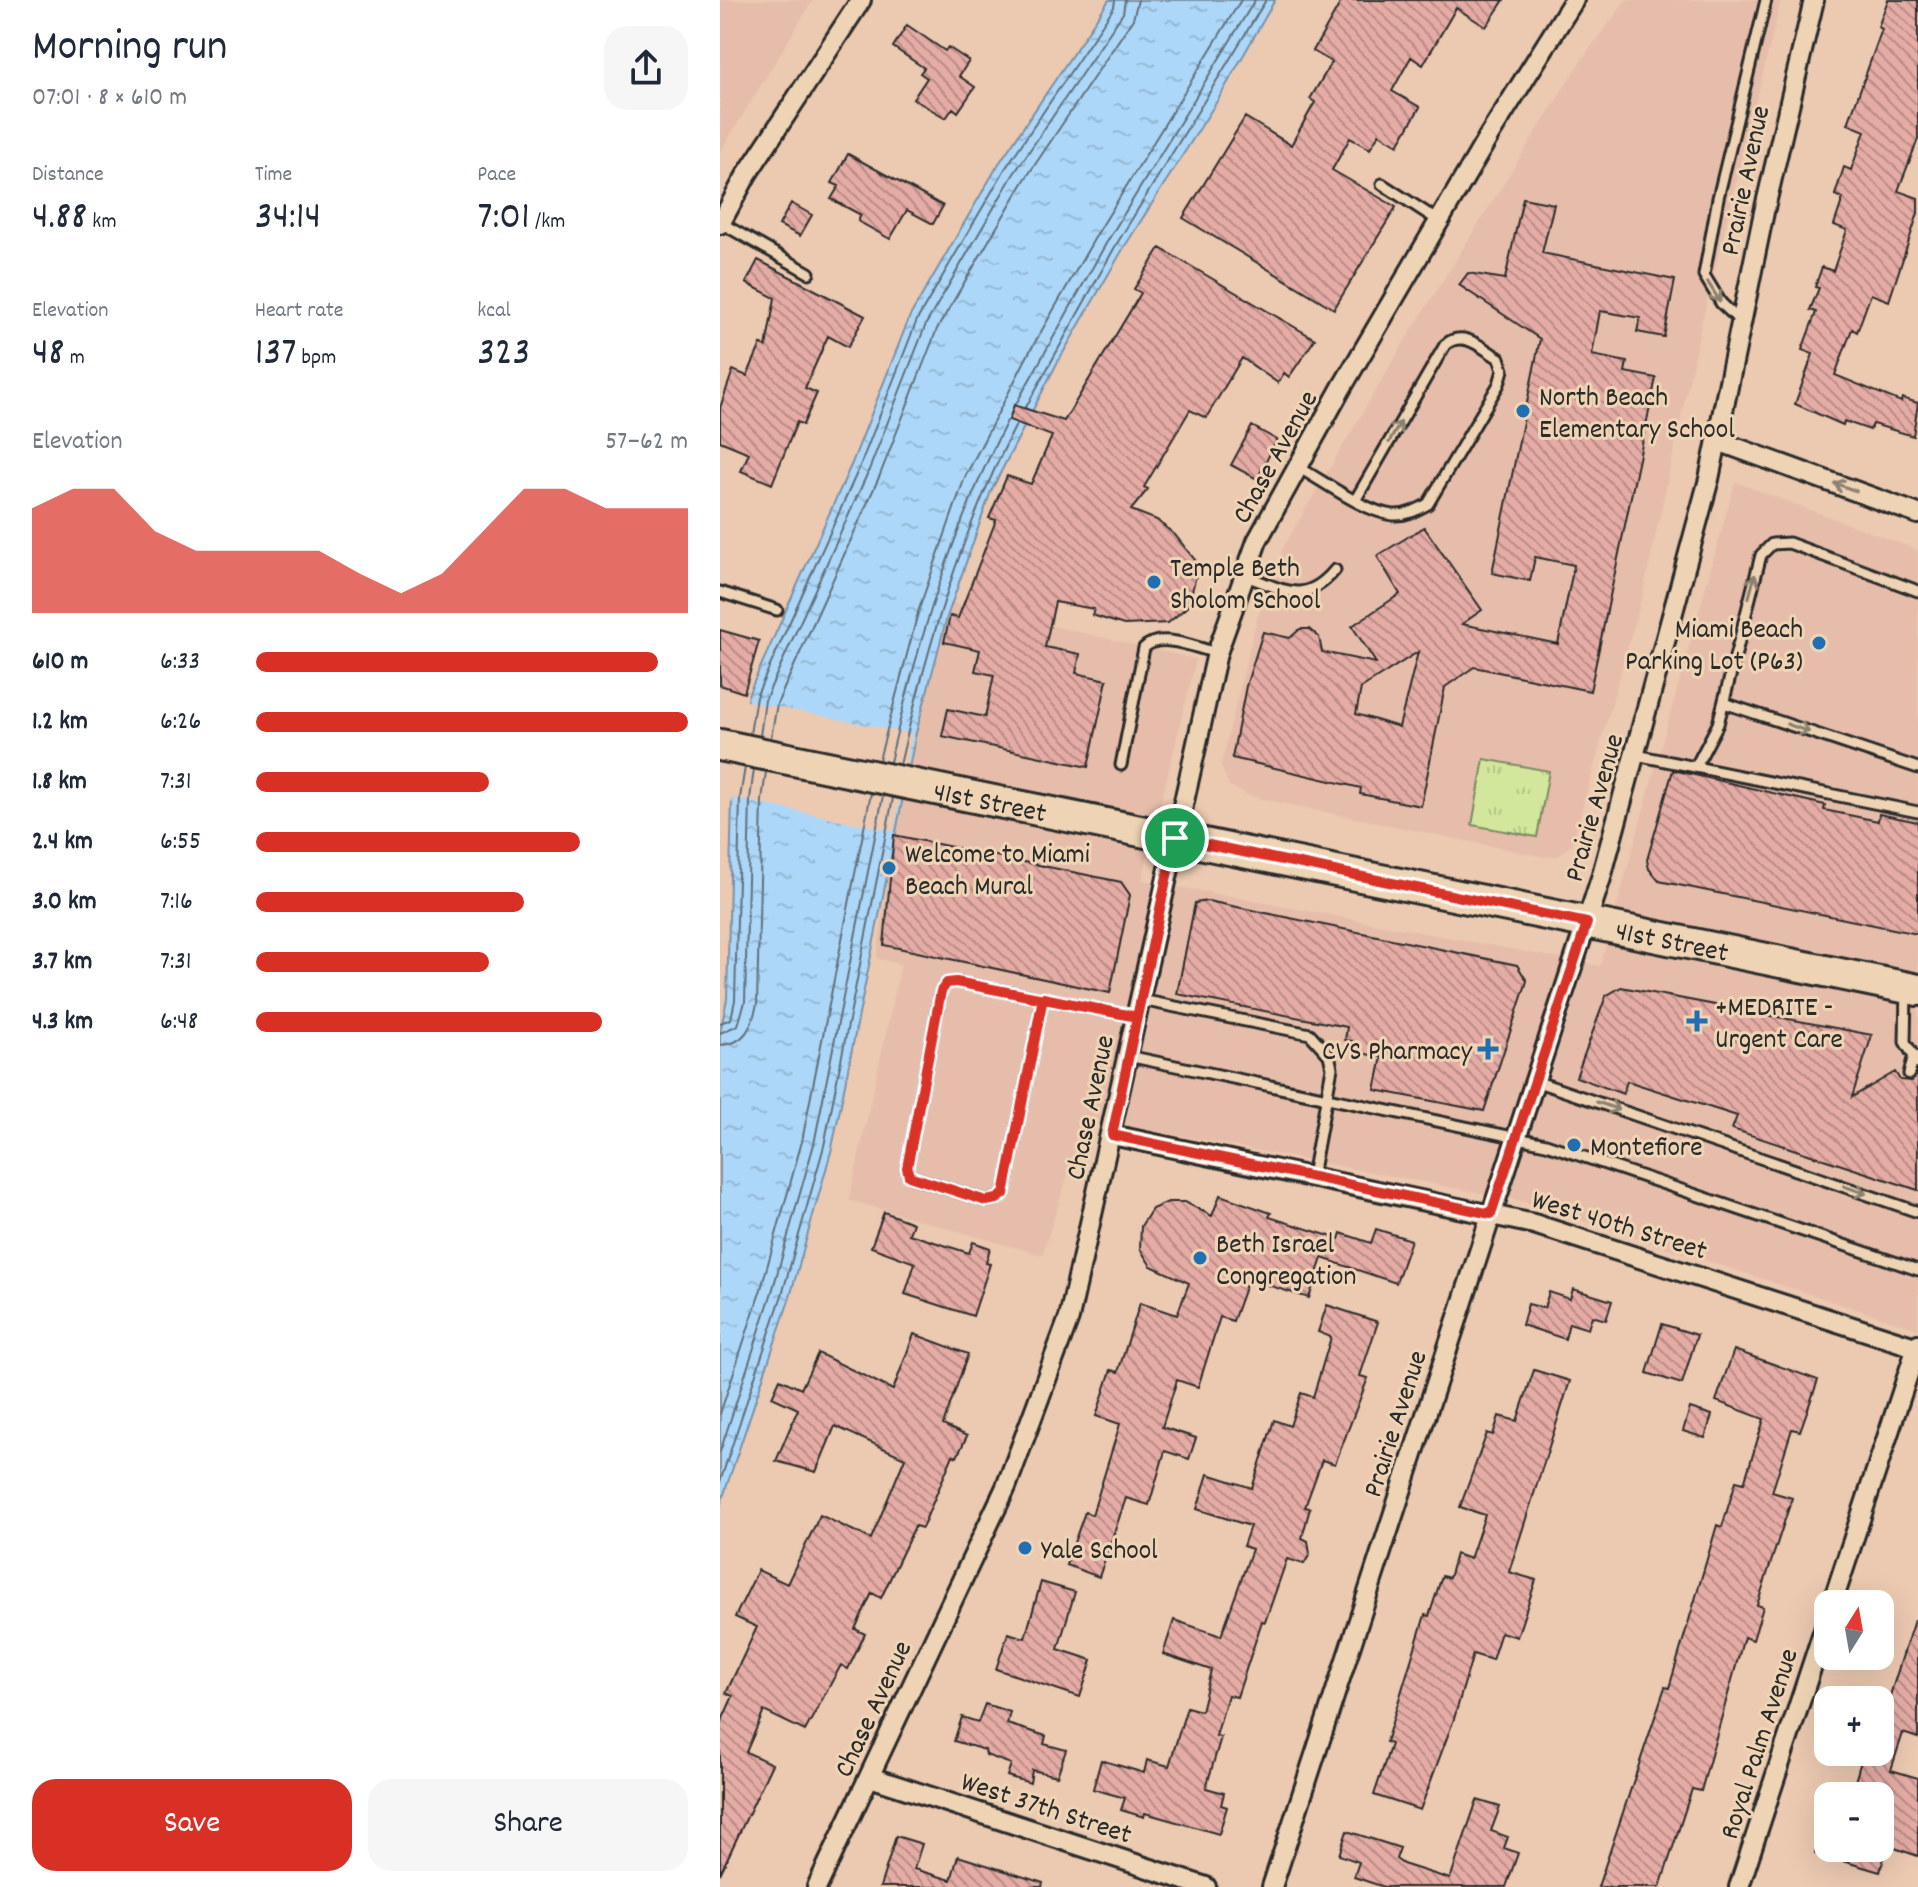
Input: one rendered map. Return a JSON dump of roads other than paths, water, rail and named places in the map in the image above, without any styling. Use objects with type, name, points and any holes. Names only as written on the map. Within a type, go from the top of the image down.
[{"type":"main road","name":"41st Street","points":[[728,746],[1912,989]]},
{"type":"street","points":[[720,224],[747,174],[861,0]]},
{"type":"street","name":"Chase Avenue","points":[[817,1887],[1006,1487],[1069,1318],[1217,653],[1243,575],[1257,541],[1298,467],[1440,222],[1574,0]]},
{"type":"street","name":"Prairie Avenue","points":[[1272,1887],[1587,923],[1636,755],[1718,441],[1741,322],[1814,0]]},
{"type":"street","points":[[1718,441],[1918,514]]},
{"type":"street","name":"West 40th Street","points":[[1112,1135],[1534,1224],[1918,1347]]},
{"type":"street","points":[[1837,1590],[1918,1347]]},
{"type":"street","name":"Royal Palm Avenue","points":[[1739,1887],[1814,1659]]},
{"type":"street","name":"West 37th Street","points":[[870,1777],[1206,1887]]},
{"type":"lane","points":[[1741,322],[1721,303],[1704,275],[1718,198],[1766,0]]},
{"type":"lane","points":[[1382,184],[1440,222]]},
{"type":"lane","points":[[720,224],[809,273]]},
{"type":"lane","points":[[1298,467],[1356,499],[1395,515],[1413,512],[1428,504],[1499,384],[1503,370],[1499,358],[1463,337],[1453,338],[1445,345],[1356,499]]},
{"type":"lane","points":[[1696,766],[1718,724],[1761,555],[1772,544],[1789,543],[1918,591]]},
{"type":"lane","points":[[1243,575],[1299,595],[1321,587],[1335,570]]},
{"type":"lane","points":[[720,592],[777,610]]},
{"type":"lane","points":[[1121,765],[1144,648],[1150,641],[1160,640],[1217,653]]},
{"type":"lane","points":[[1724,703],[1918,768]]},
{"type":"lane","points":[[1636,755],[1918,812]]},
{"type":"lane","points":[[1043,998],[1004,1194],[986,1201],[909,1176],[907,1168],[935,1021],[941,991],[947,983],[1310,1034],[1329,1055],[1332,1068],[1312,1176]]},
{"type":"lane","points":[[1909,1074],[1916,1058],[1905,1042],[1912,989]]},
{"type":"lane","points":[[1128,1056],[1546,1144],[1918,1270]]},
{"type":"lane","points":[[1535,1081],[1918,1212]]},
{"type":"water","points":[[1109,0],[1275,0],[1219,98],[1123,249],[1056,365],[991,491],[947,617],[916,733],[832,1148],[790,1297],[720,1506],[720,1033],[727,999],[732,798],[748,695],[852,463],[910,316],[998,165]]},
{"type":"place","name":"North Beach Elementary School","points":[[1523,411]]},
{"type":"place","name":"Temple Beth Sholom School","points":[[1154,582]]},
{"type":"place","name":"Miami Beach Parking Lot (P63)","points":[[1819,643]]},
{"type":"place","name":"Welcome to Miami Beach Mural","points":[[889,868]]},
{"type":"place","name":"+MEDRITE - Urgent Care","points":[[1697,1021]]},
{"type":"place","name":"CVS Pharmacy","points":[[1488,1049]]},
{"type":"place","name":"Montefiore","points":[[1574,1145]]},
{"type":"place","name":"Beth Israel Congregation","points":[[1200,1258]]},
{"type":"place","name":"Yale School","points":[[1025,1548]]}]
